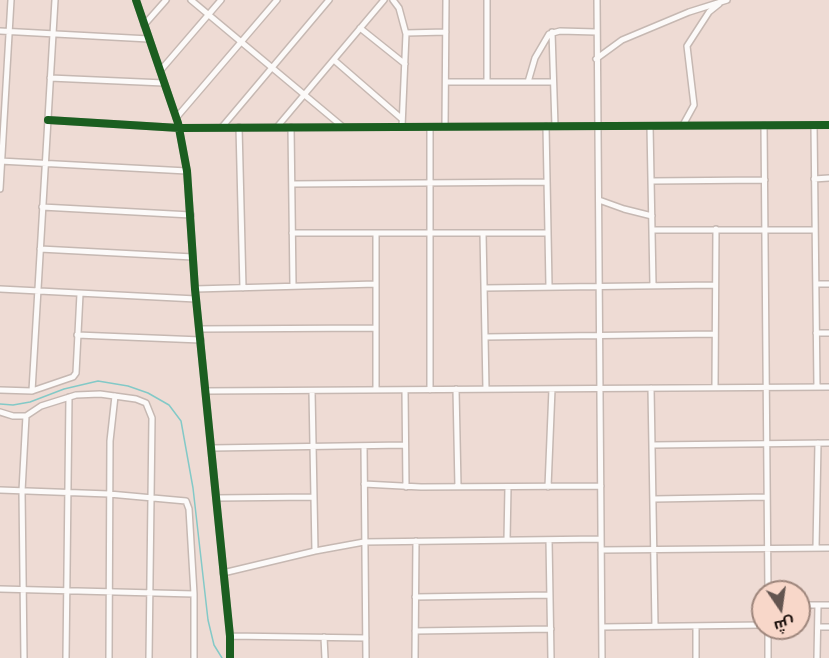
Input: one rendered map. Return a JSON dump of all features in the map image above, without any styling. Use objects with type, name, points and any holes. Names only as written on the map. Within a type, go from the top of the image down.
[{"type":"street","points":[[0,189],[3,76],[10,32],[11,0]]},
{"type":"street","points":[[32,391],[55,0]]},
{"type":"street","points":[[136,0],[179,128],[187,171],[195,289],[230,636],[230,658]]},
{"type":"street","points":[[144,25],[166,0]]},
{"type":"street","points":[[191,0],[343,127]]},
{"type":"street","points":[[160,71],[221,0]]},
{"type":"street","points":[[176,118],[277,0]]},
{"type":"street","points":[[222,128],[329,0]]},
{"type":"street","points":[[276,127],[384,0]]},
{"type":"street","points":[[393,0],[399,8],[406,33],[402,127]]},
{"type":"street","points":[[445,127],[446,0]]},
{"type":"street","points":[[487,0],[487,82]]},
{"type":"street","points":[[597,0],[602,658]]},
{"type":"street","points":[[596,59],[622,40],[712,2],[726,0]]},
{"type":"street","points":[[683,125],[694,105],[687,46],[709,12],[726,0]]},
{"type":"street","points":[[360,28],[405,64]]},
{"type":"street","points":[[0,31],[149,39]]},
{"type":"street","points":[[406,33],[446,32]]},
{"type":"street","points":[[528,82],[538,52],[552,32],[596,32]]},
{"type":"street","points":[[552,32],[555,126]]},
{"type":"street","points":[[334,60],[402,119]]},
{"type":"street","points":[[50,78],[164,83]]},
{"type":"street","points":[[446,82],[553,82]]},
{"type":"street","points":[[48,120],[179,128],[829,125]]},
{"type":"street","points":[[764,125],[768,580]]},
{"type":"street","points":[[813,125],[817,387]]},
{"type":"street","points":[[546,126],[549,286]]},
{"type":"street","points":[[650,126],[653,285]]},
{"type":"street","points":[[291,127],[293,286]]},
{"type":"street","points":[[430,127],[430,390]]},
{"type":"street","points":[[239,128],[243,288]]},
{"type":"street","points":[[1,161],[187,171]]},
{"type":"street","points":[[814,179],[829,178]]},
{"type":"street","points":[[652,181],[765,180]]},
{"type":"street","points":[[292,184],[547,182]]},
{"type":"street","points":[[599,200],[652,216]]},
{"type":"street","points":[[42,207],[191,215]]},
{"type":"street","points":[[715,387],[716,229]]},
{"type":"street","points":[[653,230],[815,230]]},
{"type":"street","points":[[292,233],[548,232]]},
{"type":"street","points":[[376,233],[376,390]]},
{"type":"street","points":[[483,233],[486,389]]},
{"type":"street","points":[[40,249],[193,257]]},
{"type":"street","points":[[195,289],[376,284]]},
{"type":"street","points":[[816,284],[829,284]]},
{"type":"street","points":[[484,288],[715,285]]},
{"type":"street","points":[[0,290],[196,299]]},
{"type":"street","points":[[0,390],[32,391],[73,377],[76,373],[80,294]]},
{"type":"street","points":[[199,329],[376,328]]},
{"type":"street","points":[[816,333],[829,333]]},
{"type":"street","points":[[77,334],[201,340]]},
{"type":"street","points":[[485,337],[715,334]]},
{"type":"street","points":[[206,391],[829,387]]},
{"type":"street","points":[[651,388],[656,626]]},
{"type":"street","points":[[456,389],[458,487]]},
{"type":"street","points":[[548,487],[552,389]]},
{"type":"street","points":[[405,390],[406,487]]},
{"type":"street","points":[[312,391],[315,551]]},
{"type":"street","points":[[0,412],[13,416],[26,416],[41,406],[69,397],[100,394],[136,399],[146,403],[152,418],[149,658]]},
{"type":"street","points":[[109,658],[110,441],[115,396]]},
{"type":"street","points":[[66,658],[69,397]]},
{"type":"street","points":[[24,658],[22,491],[26,416]]},
{"type":"street","points":[[816,548],[818,443]]},
{"type":"street","points":[[653,445],[829,443]]},
{"type":"street","points":[[212,448],[405,445]]},
{"type":"street","points":[[364,446],[366,658]]},
{"type":"street","points":[[364,484],[406,487],[601,486]]},
{"type":"street","points":[[507,540],[508,487]]},
{"type":"street","points":[[0,490],[182,499],[188,504],[194,594],[194,658]]},
{"type":"street","points":[[216,498],[314,497]]},
{"type":"street","points":[[654,499],[767,497]]},
{"type":"street","points":[[223,573],[364,542],[601,539]]},
{"type":"street","points":[[549,540],[551,658]]},
{"type":"street","points":[[415,658],[416,542]]},
{"type":"street","points":[[602,550],[829,548]]},
{"type":"street","points":[[0,589],[194,594]]},
{"type":"street","points":[[416,597],[550,595]]},
{"type":"street","points":[[811,605],[829,605]]},
{"type":"street","points":[[818,605],[818,658]]},
{"type":"street","points":[[696,626],[696,658]]},
{"type":"street","points":[[602,627],[751,626]]},
{"type":"street","points":[[818,627],[829,627]]},
{"type":"street","points":[[415,631],[551,629]]},
{"type":"street","points":[[230,636],[366,638]]},
{"type":"street","points":[[324,637],[325,658]]},
{"type":"street","points":[[768,640],[768,658]]},
{"type":"waterway","points":[[0,404],[13,405],[30,402],[64,389],[98,381],[128,386],[148,393],[169,405],[181,421],[193,488],[208,620],[214,645],[222,658]]},
{"type":"cycle path","points":[[136,0],[178,123],[187,171],[195,289],[230,636],[230,658]]},
{"type":"cycle path","points":[[48,120],[179,128],[829,125]]}]
